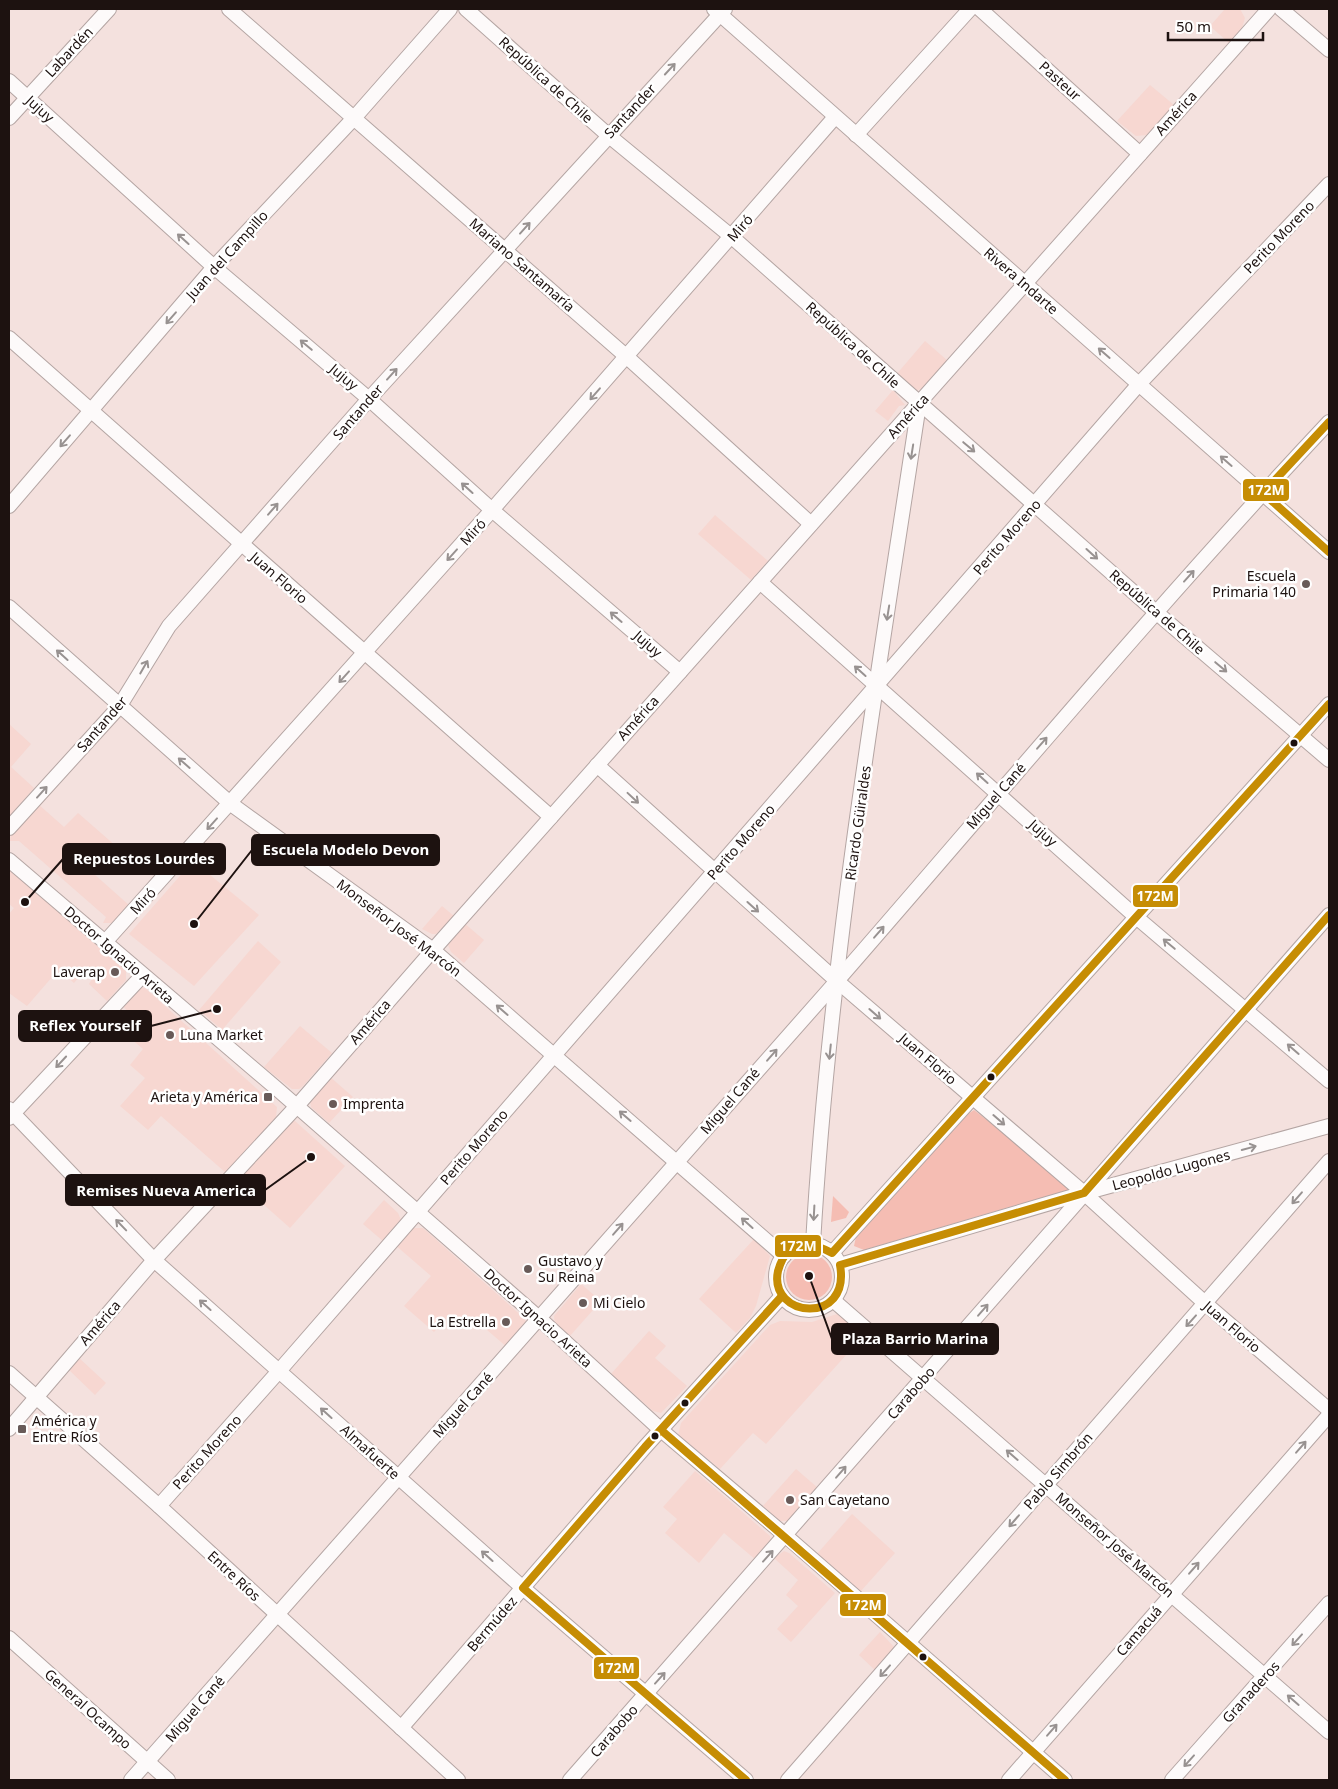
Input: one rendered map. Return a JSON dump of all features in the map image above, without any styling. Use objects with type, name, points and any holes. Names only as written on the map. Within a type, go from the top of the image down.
[{"type":"street","name":"Labardén","points":[[9,118],[109,9]]},
{"type":"street","name":"Mariano Santamaría","points":[[229,9],[627,357],[811,524]]},
{"type":"street","name":"Juan del Campillo","points":[[9,506],[214,268],[354,118],[450,9]]},
{"type":"street","name":"República de Chile","points":[[466,9],[608,135],[732,237],[919,404],[1329,760]]},
{"type":"street","points":[[856,135],[970,9]]},
{"type":"street","name":"Pasteur","points":[[980,9],[1140,154]]},
{"type":"street","points":[[1282,9],[1329,50]]},
{"type":"street","name":"Santander","points":[[9,828],[119,707],[169,626],[369,399],[720,11]]},
{"type":"street","name":"Rivera Indarte","points":[[720,11],[835,117],[1329,552]]},
{"type":"street","name":"América","points":[[9,1429],[154,1260],[297,1106],[433,950],[1140,154],[1261,12]]},
{"type":"street","name":"Jujuy","points":[[9,81],[214,268],[369,399],[492,510],[680,672]]},
{"type":"street","name":"Miró","points":[[105,942],[231,804],[492,510],[835,117]]},
{"type":"street","name":"Perito Moreno","points":[[159,1506],[279,1372],[1139,384],[1329,184]]},
{"type":"street","name":"Juan Florio","points":[[9,338],[241,546],[551,817]]},
{"type":"street","name":"Ricardo Güiraldes","points":[[812,1244],[836,981],[877,685],[919,404]]},
{"type":"street","name":"Miguel Cané","points":[[132,1780],[540,1319],[1157,612],[1329,422]]},
{"type":"street","name":"Jujuy","points":[[760,582],[1135,916],[1247,1009],[1329,1081]]},
{"type":"street","name":"Monseñor José Marcón","points":[[9,607],[119,707],[231,804],[433,950],[784,1256]]},
{"type":"street","points":[[836,1258],[972,1097],[1329,704]]},
{"type":"street","name":"Juan Florio","points":[[597,765],[714,873],[836,981],[1084,1194],[1206,1304],[1329,1410]]},
{"type":"street","name":"Doctor Ignacio Arieta","points":[[9,860],[297,1106],[540,1319],[661,1430],[786,1536],[1065,1780]]},
{"type":"street","name":"Carabobo","points":[[570,1780],[786,1536],[1329,914]]},
{"type":"street","points":[[10,1114],[143,975]]},
{"type":"street","name":"Almafuerte","points":[[10,1114],[154,1260],[523,1588],[746,1780]]},
{"type":"street","name":"Leopoldo Lugones","points":[[836,1258],[1084,1194],[1329,1126]]},
{"type":"street","name":"Pablo Simbrón","points":[[788,1780],[909,1644],[1329,1161]]},
{"type":"street","points":[[812,1244],[836,1258],[841,1285],[833,1300],[822,1308],[812,1310],[790,1304],[782,1296],[777,1285],[776,1274],[784,1256],[796,1247],[812,1244]]},
{"type":"street","name":"Bermúdez","points":[[401,1728],[661,1430],[782,1296]]},
{"type":"street","name":"Monseñor José Marcón","points":[[833,1300],[1329,1732]]},
{"type":"street","name":"Entre Ríos","points":[[9,1373],[159,1506],[458,1780]]},
{"type":"street","name":"Camacuá","points":[[1009,1780],[1329,1415]]},
{"type":"street","name":"Granaderos","points":[[1172,1780],[1329,1603]]},
{"type":"street","name":"General Ocampo","points":[[9,1638],[168,1780]]},
{"type":"shaded area","points":[[1225,9],[1240,9],[1245,18],[1242,28],[1229,43],[1210,26]]},
{"type":"shaded area","points":[[1150,85],[1174,105],[1147,135],[1136,136],[1117,121]]},
{"type":"shaded area","points":[[925,341],[948,361],[922,389],[914,391],[895,376]]},
{"type":"shaded area","points":[[893,390],[905,405],[899,406],[888,421],[875,411]]},
{"type":"shaded area","points":[[715,515],[768,561],[751,580],[698,534]]},
{"type":"shaded area","points":[[9,724],[31,744],[11,767],[34,788],[9,817]]},
{"type":"shaded area","points":[[38,804],[64,827],[78,813],[117,847],[94,874],[130,906],[113,923],[103,923],[106,917],[19,841],[10,841],[11,834]]},
{"type":"shaded area","points":[[193,861],[259,915],[194,986],[129,934]]},
{"type":"shaded area","points":[[9,863],[126,967],[126,980],[107,1001],[89,984],[92,979],[84,971],[74,983],[59,969],[27,1006],[9,993],[9,914],[14,908],[9,904]]},
{"type":"shaded area","points":[[442,906],[454,916],[436,934],[422,929]]},
{"type":"shaded area","points":[[464,923],[484,940],[464,963],[451,952],[448,941]]},
{"type":"shaded area","points":[[258,941],[281,962],[222,1030],[199,1010]]},
{"type":"shaded area","points":[[141,987],[145,988],[277,1107],[276,1117],[226,1173],[161,1116],[148,1130],[120,1106],[145,1078],[130,1065],[143,1049],[129,1037],[141,1023],[120,1004]]},
{"type":"shaded area","points":[[300,1026],[332,1053],[303,1086],[299,1089],[292,1089],[264,1067]]},
{"type":"shaded area","points":[[329,1076],[353,1097],[329,1123],[311,1107],[310,1101]]},
{"type":"shaded area","points":[[974,1110],[1068,1182],[1071,1189],[864,1250],[854,1246],[857,1232],[968,1114]]},
{"type":"shaded area","points":[[295,1121],[345,1166],[290,1228],[236,1180],[289,1122]]},
{"type":"shaded area","points":[[833,1196],[849,1212],[846,1218],[831,1222]]},
{"type":"shaded area","points":[[384,1200],[398,1213],[401,1220],[383,1241],[363,1224]]},
{"type":"shaded area","points":[[412,1228],[423,1228],[525,1319],[526,1324],[508,1348],[473,1318],[465,1327],[450,1314],[434,1332],[404,1306],[431,1276],[394,1244]]},
{"type":"shaded area","points":[[754,1239],[770,1256],[756,1306],[750,1318],[736,1333],[699,1299]]},
{"type":"shaded area","points":[[809,1254],[822,1258],[828,1264],[832,1277],[828,1290],[822,1296],[809,1300],[796,1296],[790,1290],[786,1277],[790,1264],[796,1258]]},
{"type":"shaded area","points":[[581,1284],[601,1301],[569,1337],[555,1326],[554,1316]]},
{"type":"shaded area","points":[[837,1314],[865,1334],[766,1444],[753,1433],[720,1469],[678,1435],[681,1423],[770,1325],[780,1321],[812,1322]]},
{"type":"shaded area","points":[[649,1331],[666,1346],[655,1358],[687,1386],[661,1413],[653,1411],[611,1374]]},
{"type":"shaded area","points":[[78,1357],[106,1383],[95,1395],[67,1368]]},
{"type":"shaded area","points":[[796,1469],[818,1488],[789,1521],[779,1521],[762,1507]]},
{"type":"shaded area","points":[[695,1471],[770,1536],[771,1541],[756,1560],[724,1533],[699,1563],[665,1533],[677,1519],[663,1507]]},
{"type":"shaded area","points":[[852,1514],[895,1553],[860,1592],[817,1554]]},
{"type":"shaded area","points":[[784,1551],[789,1553],[835,1593],[791,1642],[777,1629],[798,1606],[786,1595],[798,1580],[774,1558]]},
{"type":"shaded area","points":[[880,1632],[895,1648],[877,1672],[859,1655]]},
{"type":"transit line","name":"172M","points":[[1329,422],[1263,493],[1329,552]]},
{"type":"transit line","name":"172M","points":[[1329,704],[832,1253],[810,1245],[800,1246],[787,1253],[778,1271],[778,1287],[785,1298],[796,1306],[809,1308],[823,1306],[834,1298],[840,1285],[840,1265],[1084,1193],[1329,915]]},
{"type":"transit line","name":"172M","points":[[746,1780],[523,1588],[645,1447],[782,1296]]},
{"type":"transit line","name":"172M","points":[[661,1430],[1065,1780]]},
{"type":"place","name":"Escuela Primaria 140","points":[[1306,584]]},
{"type":"place","name":"Repuestos Lourdes","points":[[25,902]]},
{"type":"place","name":"Escuela Modelo Devon","points":[[194,924]]},
{"type":"place","name":"Laverap","points":[[115,972]]},
{"type":"place","name":"Reflex Yourself","points":[[217,1009]]},
{"type":"place","name":"Luna Market","points":[[170,1035]]},
{"type":"place","name":"Arieta y América","points":[[268,1097]]},
{"type":"place","name":"Imprenta","points":[[333,1104]]},
{"type":"place","name":"Remises Nueva America","points":[[311,1157]]},
{"type":"place","name":"Gustavo y Su Reina","points":[[528,1269]]},
{"type":"place","name":"Plaza Barrio Marina","points":[[809,1276]]},
{"type":"place","name":"Mi Cielo","points":[[583,1303]]},
{"type":"place","name":"La Estrella","points":[[506,1322]]},
{"type":"place","name":"América y Entre Ríos","points":[[22,1429]]},
{"type":"place","name":"San Cayetano","points":[[790,1500]]}]
